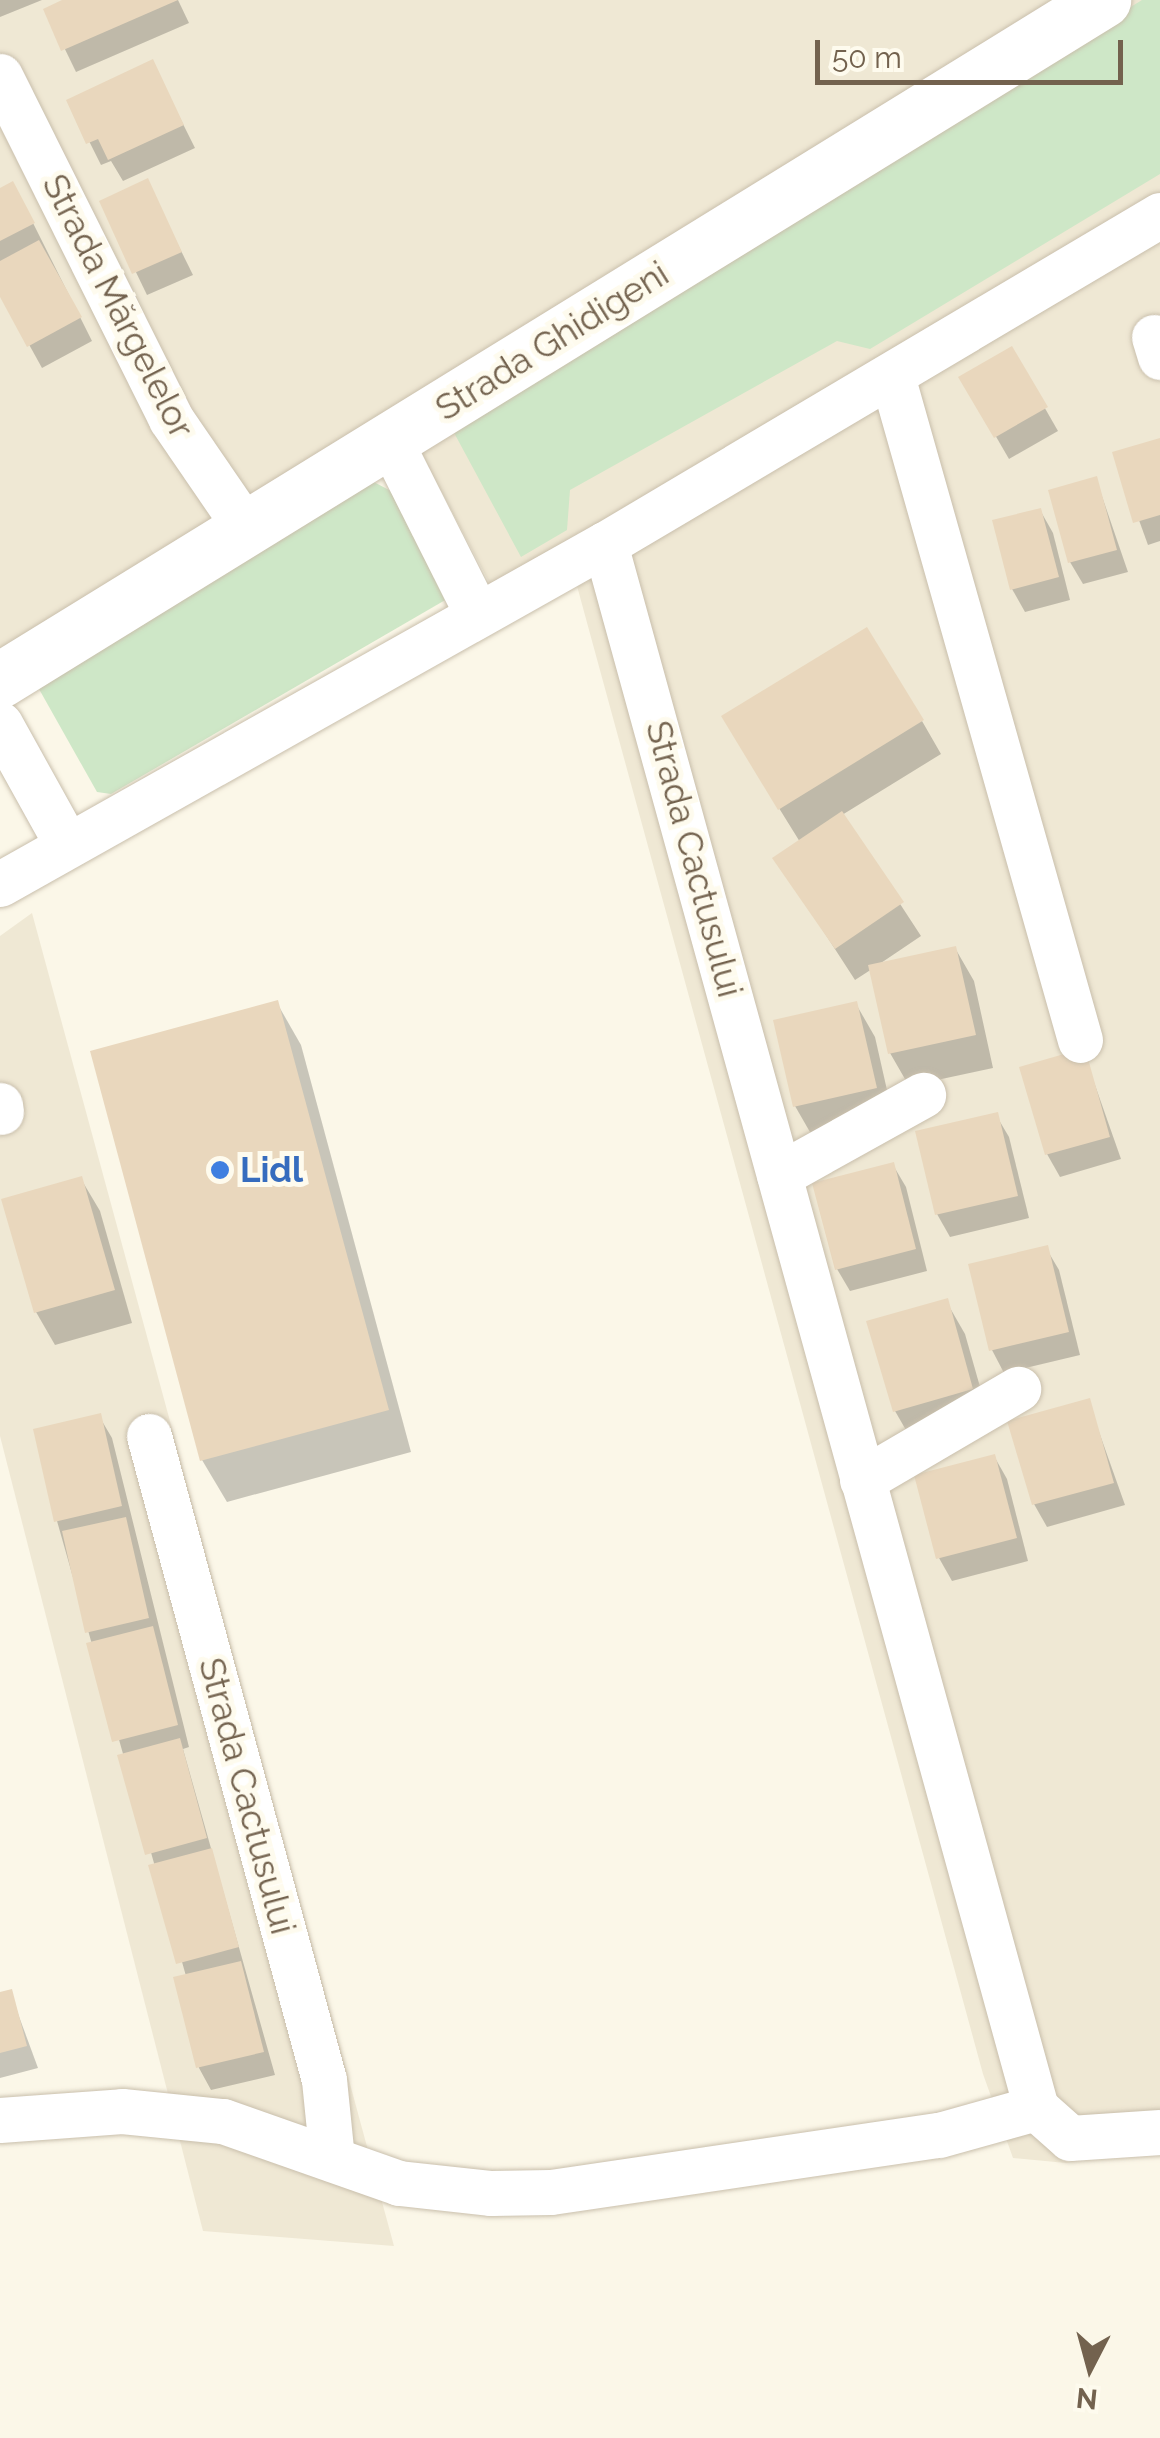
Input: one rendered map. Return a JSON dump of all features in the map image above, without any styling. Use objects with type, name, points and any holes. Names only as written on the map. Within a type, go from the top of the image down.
[{"type":"street","name":"Strada Ghidigeni","points":[[0,680],[1103,0]]},
{"type":"street","name":"Strada Mărgelelor","points":[[0,76],[171,419],[247,530]]},
{"type":"street","points":[[0,884],[606,544],[1160,215]]},
{"type":"street","points":[[892,376],[1080,1040]]},
{"type":"street","points":[[390,441],[477,614]]},
{"type":"street","name":"Strada Cactusului","points":[[606,544],[1036,2108]]},
{"type":"street","points":[[0,724],[68,844]]},
{"type":"street","points":[[779,1175],[922,1095]]},
{"type":"street","points":[[862,1480],[1018,1390]]},
{"type":"street","name":"Strada Cactusului","points":[[149,1436],[324,2080],[332,2159]]},
{"type":"street","points":[[0,2120],[166,2114],[223,2121],[332,2159],[440,2190],[551,2192],[939,2135],[1036,2108],[1070,2138],[1160,2132]]},
{"type":"shaded area","points":[[0,0],[1160,0],[1160,2146],[1066,2163],[1013,2158],[983,2074],[577,586],[508,618],[416,443],[0,694]]},
{"type":"shaded area","points":[[32,913],[394,2246],[203,2231],[0,1436],[0,936]]},
{"type":"green space","points":[[1142,0],[1160,0],[1160,174],[870,349],[837,341],[570,490],[567,530],[521,557],[452,429]]},
{"type":"green space","points":[[370,480],[391,491],[447,599],[111,794],[97,792],[39,689],[40,680]]},
{"type":"building","points":[[62,0],[178,0],[61,51],[43,9]]},
{"type":"building","points":[[153,59],[184,125],[108,160],[98,139],[86,144],[66,100]]},
{"type":"building","points":[[148,178],[182,252],[132,274],[99,201]]},
{"type":"building","points":[[13,181],[35,223],[0,241],[0,188]]},
{"type":"building","points":[[39,240],[82,317],[27,347],[0,297],[0,261]]},
{"type":"building","points":[[1012,346],[1048,407],[994,438],[958,377]]},
{"type":"building","points":[[1160,438],[1160,515],[1133,523],[1112,452]]},
{"type":"building","points":[[1097,476],[1117,550],[1068,563],[1048,490]]},
{"type":"building","points":[[1041,508],[1059,577],[1010,590],[992,520]]},
{"type":"building","points":[[867,627],[924,720],[778,810],[721,716]]},
{"type":"building","points":[[842,811],[904,902],[835,949],[772,858]]},
{"type":"building","points":[[956,946],[976,1035],[888,1054],[868,965]]},
{"type":"building","points":[[278,1000],[389,1410],[200,1461],[90,1051]]},
{"type":"building","points":[[857,1001],[877,1088],[793,1107],[773,1020]]},
{"type":"building","points":[[1085,1048],[1110,1137],[1045,1155],[1019,1067]]},
{"type":"building","points":[[998,1112],[1018,1196],[935,1215],[915,1131]]},
{"type":"building","points":[[894,1162],[916,1249],[835,1270],[812,1183]]},
{"type":"building","points":[[82,1176],[115,1290],[34,1313],[1,1199]]},
{"type":"building","points":[[1048,1245],[1069,1332],[989,1351],[968,1264]]},
{"type":"building","points":[[948,1298],[973,1389],[893,1412],[866,1321]]},
{"type":"building","points":[[1090,1398],[1114,1483],[1032,1505],[1007,1421]]},
{"type":"building","points":[[101,1413],[122,1506],[54,1522],[33,1429]]},
{"type":"building","points":[[995,1454],[1017,1538],[936,1559],[914,1475]]},
{"type":"building","points":[[126,1517],[149,1618],[85,1633],[62,1531]]},
{"type":"building","points":[[153,1626],[178,1725],[112,1742],[86,1643]]},
{"type":"building","points":[[180,1738],[207,1838],[145,1855],[117,1755]]},
{"type":"building","points":[[212,1848],[239,1947],[176,1964],[148,1865]]},
{"type":"building","points":[[241,1961],[264,2052],[196,2068],[173,1977]]},
{"type":"building","points":[[12,1989],[27,2046],[0,2053],[0,1992]]},
{"type":"place","name":"Lidl","points":[[220,1170]]}]
